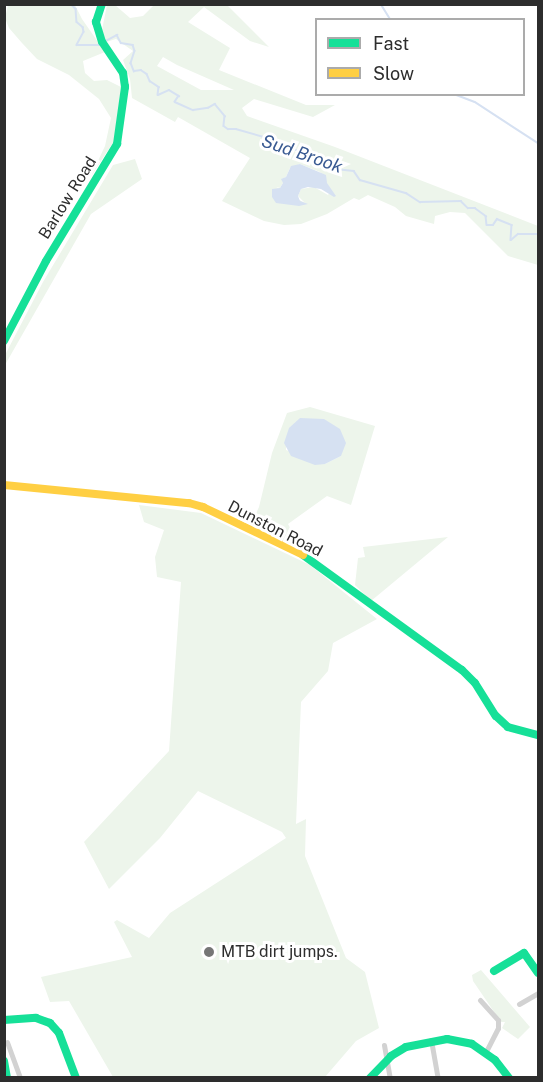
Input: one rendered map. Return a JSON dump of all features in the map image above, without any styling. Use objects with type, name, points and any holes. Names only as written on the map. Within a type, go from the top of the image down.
[{"type":"main road","name":"Barlow Road","points":[[4,341],[46,261],[117,144],[124,113],[125,87],[118,63],[102,42],[96,22],[102,4]]},
{"type":"main road","name":"Dunston Road","points":[[7,484],[189,503],[202,507],[313,560],[402,629],[462,670],[475,683],[496,716],[508,727],[538,735]]},
{"type":"main road","points":[[494,971],[524,953],[538,973]]},
{"type":"main road","points":[[4,1020],[36,1018],[50,1023],[59,1033],[76,1077]]},
{"type":"main road","points":[[370,1077],[386,1059],[406,1047],[430,1041],[459,1041],[472,1044],[495,1060],[509,1077]]},
{"type":"main road","points":[[4,1061],[7,1077]]},
{"type":"street","points":[[519,1004],[538,993]]},
{"type":"street","points":[[480,1000],[498,1020],[498,1028],[485,1053]]},
{"type":"street","points":[[430,1041],[438,1077]]},
{"type":"street","points":[[7,1042],[20,1077]]},
{"type":"street","points":[[384,1045],[390,1077]]},
{"type":"shaded area","points":[[8,5],[75,5],[105,52],[83,61],[85,73],[94,81],[107,80],[121,87],[114,141],[90,178],[105,146],[111,118],[99,99],[69,75],[37,59],[22,43],[9,28],[5,18]]},
{"type":"shaded area","points":[[107,5],[115,5],[130,18],[143,16],[154,5],[227,5],[269,47],[250,41],[204,7],[188,22],[230,48],[219,70],[306,105],[335,105],[313,117],[254,99],[242,108],[247,116],[335,147],[538,226],[538,265],[508,256],[465,213],[450,212],[435,216],[434,224],[406,216],[395,207],[368,195],[359,200],[354,198],[327,214],[301,224],[284,225],[264,221],[222,201],[250,158],[178,117],[175,122],[132,98],[130,79],[123,60],[133,51],[116,39],[106,42],[102,30]],"holes":[[[163,57],[177,65],[234,90],[201,90],[157,66]],[[300,164],[320,172],[331,190],[328,195],[314,187],[301,189],[298,196],[305,203],[276,187],[280,188],[283,183],[282,179],[286,177],[290,168]]]},
{"type":"shaded area","points":[[135,159],[142,179],[91,214],[5,365],[5,355],[43,282],[113,165]]},
{"type":"shaded area","points":[[310,407],[375,426],[351,505],[327,496],[288,524],[302,550],[250,526],[259,507],[272,453],[287,413]],"holes":[[[286,437],[341,456],[325,464],[286,450]]]},
{"type":"shaded area","points":[[139,505],[201,513],[310,565],[377,619],[333,643],[328,671],[301,702],[296,824],[306,819],[305,856],[346,958],[365,972],[379,1028],[356,1041],[325,1077],[113,1077],[69,1001],[50,1002],[41,977],[132,957],[114,922],[117,920],[149,938],[170,913],[286,838],[282,832],[198,791],[160,838],[109,889],[84,842],[169,751],[181,582],[157,577],[155,557],[164,530],[144,522]]},
{"type":"shaded area","points":[[448,537],[371,601],[355,585],[358,558],[365,557],[363,547]]},
{"type":"shaded area","points":[[481,970],[530,1027],[518,1039],[502,1028],[505,1022],[501,1022],[473,981],[472,975]]},
{"type":"water","points":[[300,164],[326,175],[327,183],[336,196],[321,189],[308,187],[301,189],[298,196],[300,201],[308,204],[299,206],[276,203],[272,197],[272,189],[280,188],[283,183],[281,179],[286,177],[291,166]]},
{"type":"water","points":[[300,418],[324,419],[340,429],[346,443],[341,456],[325,464],[315,465],[291,456],[284,443],[289,428]]},
{"type":"waterway","name":"Sud Brook","points":[[71,4],[76,9],[77,22],[83,27],[84,32],[77,45],[100,45]]},
{"type":"waterway","points":[[381,4],[390,18]]},
{"type":"waterway","name":"Sud Brook","points":[[104,42],[117,35],[121,43],[133,45],[135,51],[131,63],[134,71],[141,70],[147,74],[150,81],[159,87],[158,95],[169,90],[179,96],[175,102],[193,110],[208,108],[215,104],[225,116],[224,126],[228,129],[236,129],[278,141],[286,147],[322,157],[335,169],[354,171],[360,180],[406,193],[420,202],[461,201],[468,208],[475,208],[486,216],[487,225],[493,225],[497,219],[512,225],[511,240],[518,234],[538,234]]},
{"type":"waterway","points":[[459,96],[475,102],[538,143]]},
{"type":"traffic: fast","points":[[4,341],[46,261],[117,144],[125,87],[123,73],[102,42],[96,22],[102,4]]},
{"type":"traffic: fast","points":[[303,555],[462,670],[475,683],[496,716],[508,727],[538,735]]},
{"type":"traffic: fast","points":[[494,971],[524,953],[538,973]]},
{"type":"traffic: fast","points":[[4,1020],[36,1018],[50,1023],[59,1033],[76,1078]]},
{"type":"traffic: fast","points":[[370,1078],[391,1056],[406,1047],[447,1039],[472,1044],[495,1060],[509,1078]]},
{"type":"traffic: fast","points":[[4,1061],[7,1078]]},
{"type":"traffic: slow","points":[[4,485],[189,503],[203,507],[303,555]]},
{"type":"place","name":"MTB dirt jumps.","points":[[209,952]]}]
